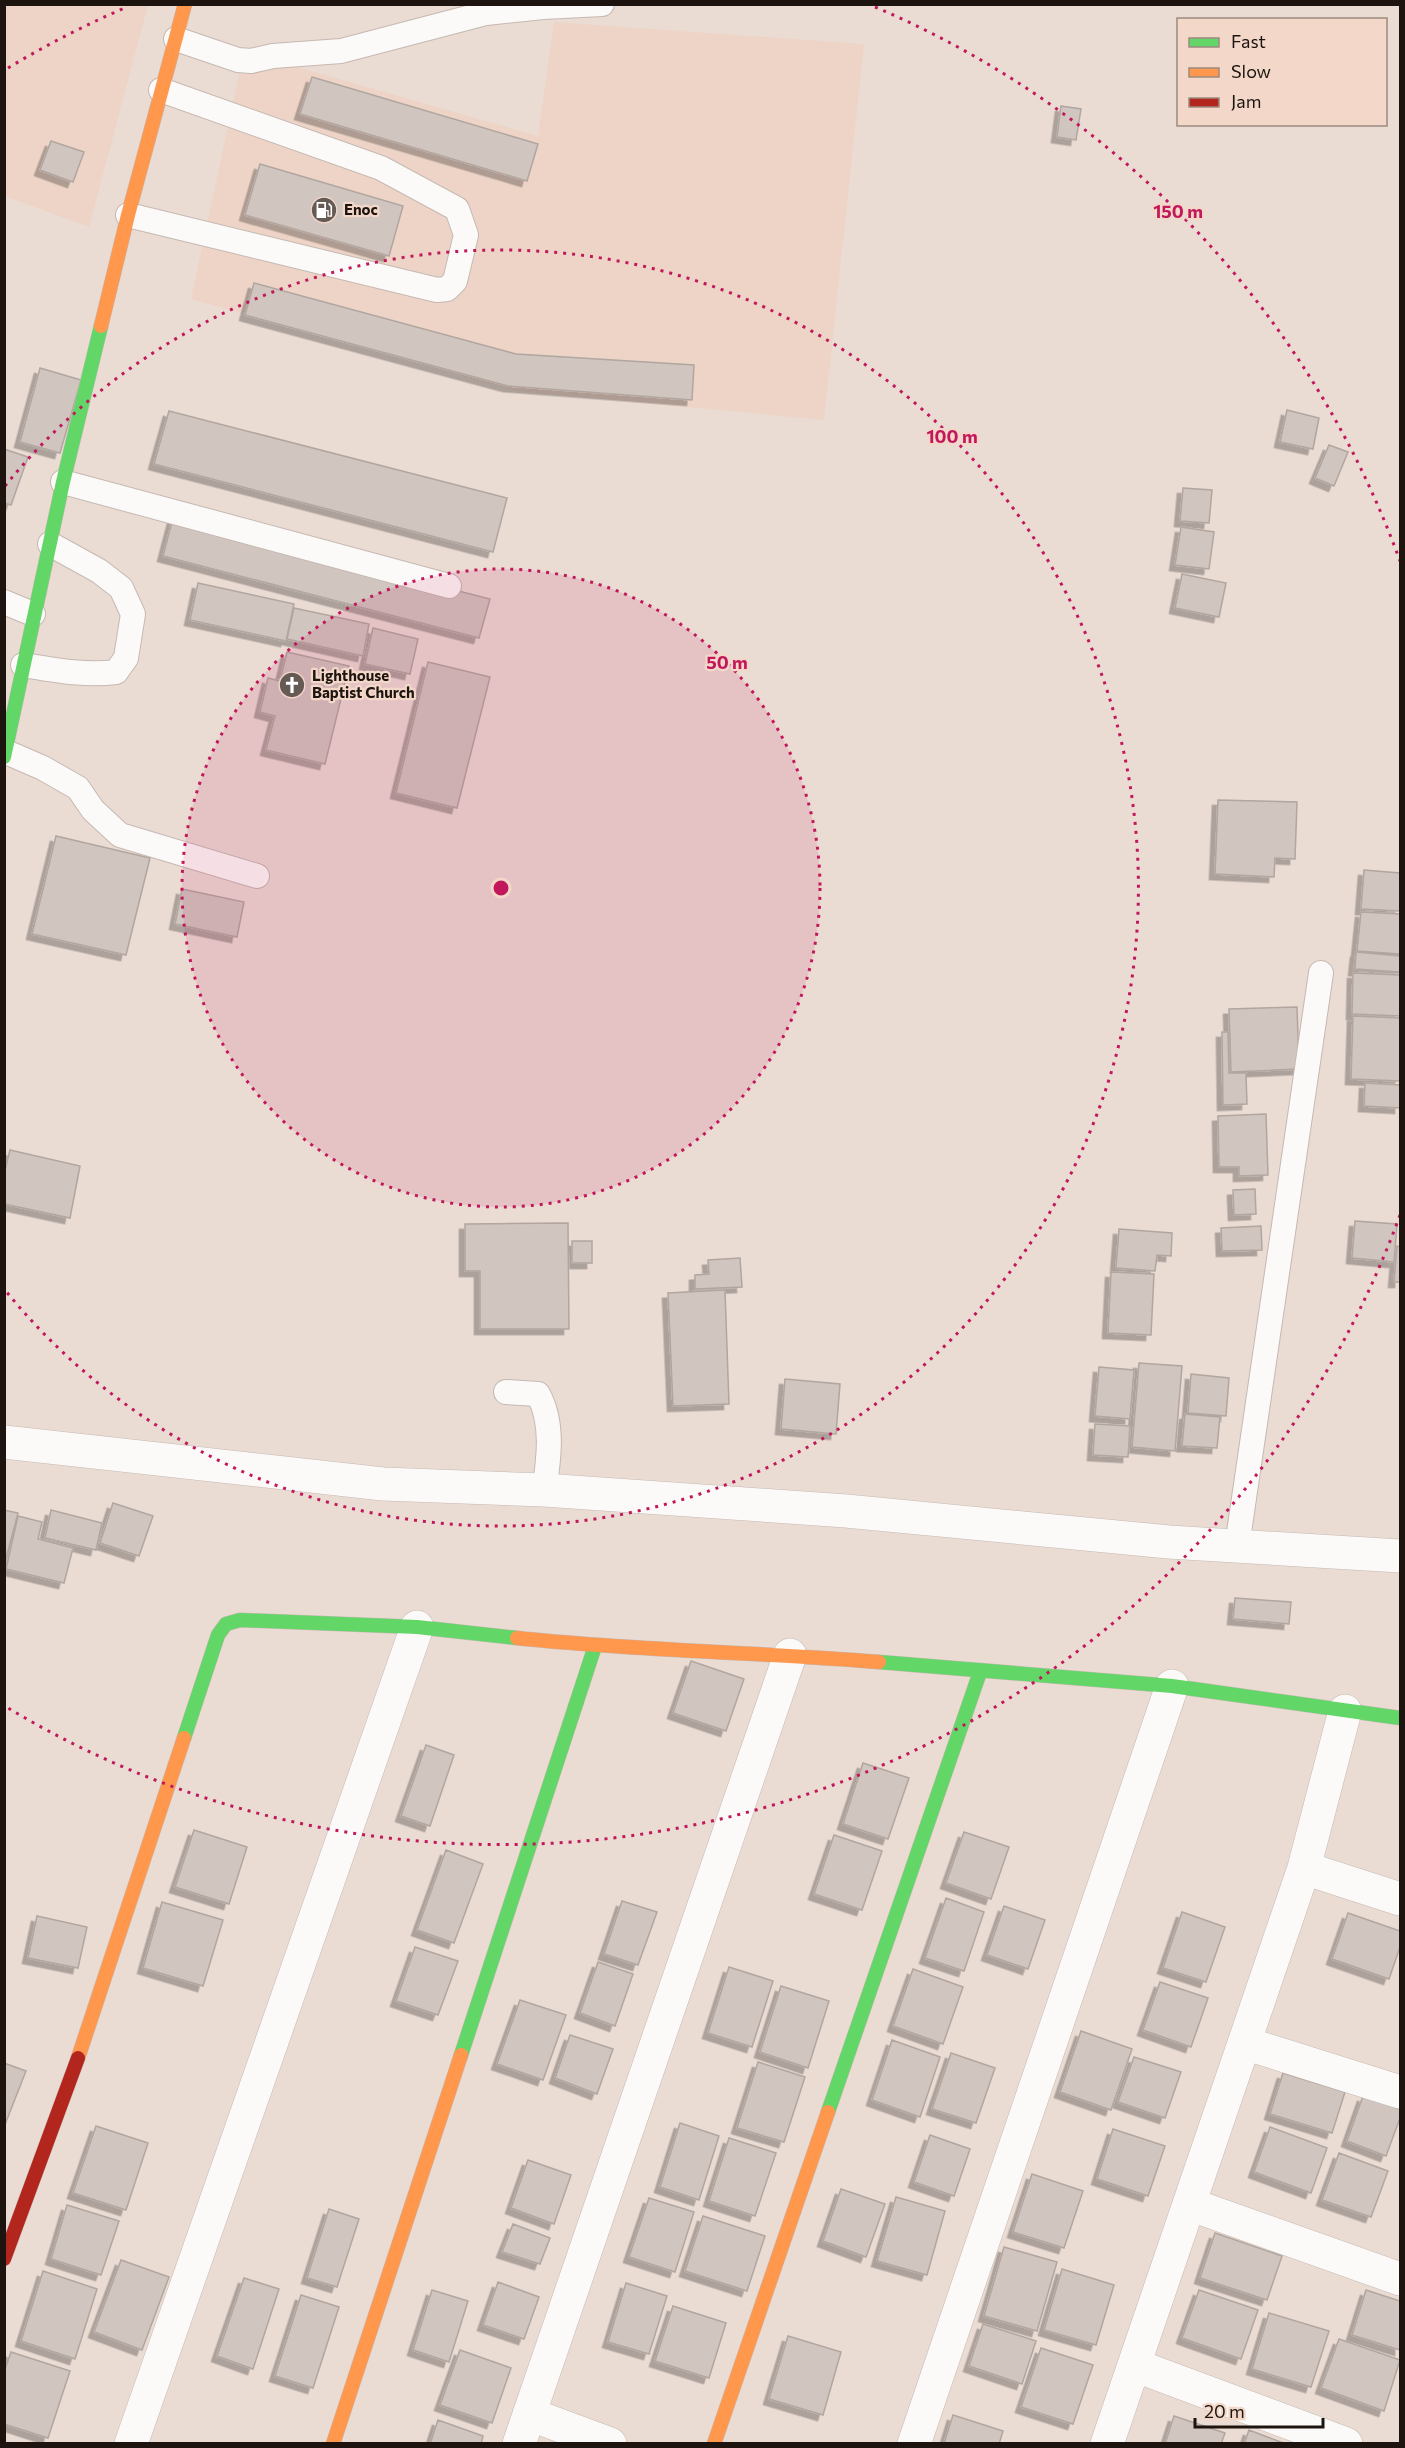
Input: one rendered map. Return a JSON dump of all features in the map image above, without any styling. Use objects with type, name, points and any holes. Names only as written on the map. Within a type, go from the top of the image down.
[{"type":"street","points":[[5,754],[33,614],[63,482],[128,215],[185,4]]},
{"type":"street","points":[[4,1442],[383,1484],[544,1490],[846,1511],[1168,1542],[1401,1556]]},
{"type":"street","points":[[4,2259],[70,2083],[218,1635],[226,1624],[240,1620],[417,1627],[595,1646],[790,1655],[1172,1686],[1401,1718]]},
{"type":"street","points":[[131,2444],[417,1627]]},
{"type":"street","points":[[333,2444],[595,1646]]},
{"type":"street","points":[[610,2444],[524,2429],[790,1655]]},
{"type":"street","points":[[714,2444],[980,1672]]},
{"type":"street","points":[[914,2444],[1172,1686]]},
{"type":"street","points":[[1107,2444],[1304,1868],[1345,1710]]},
{"type":"street","points":[[1304,1868],[1401,1899]]},
{"type":"street","points":[[1244,2043],[1401,2092]]},
{"type":"street","points":[[1189,2204],[1401,2279]]},
{"type":"street","points":[[1134,2365],[1346,2444]]},
{"type":"lane","points":[[176,39],[238,60],[251,61],[273,56],[341,51],[486,13],[602,4]]},
{"type":"lane","points":[[128,215],[437,290],[447,289],[455,281],[466,235],[457,209],[381,168],[161,90]]},
{"type":"lane","points":[[63,482],[449,586]]},
{"type":"lane","points":[[23,665],[72,673],[102,674],[116,672],[126,658],[133,614],[121,588],[99,571],[50,544]]},
{"type":"lane","points":[[4,602],[33,614]]},
{"type":"lane","points":[[5,754],[43,768],[78,788],[93,810],[120,835],[257,876]]},
{"type":"lane","points":[[1237,1546],[1321,973]]},
{"type":"lane","points":[[506,1392],[538,1394],[546,1409],[549,1455],[544,1490]]},
{"type":"shaded area","points":[[4,5],[148,5],[89,227],[5,196]]},
{"type":"shaded area","points":[[554,22],[864,44],[824,420],[517,391],[191,299],[244,52],[538,136]]},
{"type":"building","points":[[312,77],[538,144],[527,181],[300,114]]},
{"type":"building","points":[[1061,106],[1081,109],[1076,140],[1057,137]]},
{"type":"building","points":[[51,141],[84,152],[73,182],[40,170]]},
{"type":"building","name":"Enoc","points":[[260,164],[403,206],[389,256],[245,215]]},
{"type":"building","points":[[254,283],[516,354],[694,365],[692,400],[508,386],[245,315]]},
{"type":"building","points":[[40,368],[81,380],[60,453],[20,442]]},
{"type":"building","points":[[1287,410],[1319,418],[1313,449],[1280,442]]},
{"type":"building","points":[[169,411],[507,498],[493,552],[154,464]]},
{"type":"building","points":[[1329,445],[1348,452],[1334,486],[1315,478]]},
{"type":"building","points":[[4,449],[28,457],[11,505],[4,503]]},
{"type":"building","points":[[1183,488],[1212,490],[1209,523],[1180,521]]},
{"type":"building","points":[[173,518],[490,599],[479,638],[163,556]]},
{"type":"building","points":[[1181,527],[1214,532],[1209,569],[1175,565]]},
{"type":"building","points":[[1182,574],[1226,583],[1219,617],[1175,608]]},
{"type":"building","points":[[198,583],[294,604],[286,641],[190,620]]},
{"type":"building","points":[[294,608],[369,624],[363,656],[287,639]]},
{"type":"building","points":[[373,628],[418,639],[410,674],[365,664]]},
{"type":"building","points":[[287,652],[349,666],[325,764],[266,750],[275,716],[260,712],[268,678],[280,681]]},
{"type":"building","points":[[428,662],[490,677],[457,808],[396,793]]},
{"type":"building","points":[[1218,800],[1297,802],[1295,859],[1275,858],[1274,877],[1215,874]]},
{"type":"building","points":[[56,836],[150,858],[126,955],[32,934]]},
{"type":"building","points":[[1364,870],[1400,873],[1400,911],[1361,909]]},
{"type":"building","points":[[182,889],[244,902],[237,937],[175,924]]},
{"type":"building","points":[[1361,912],[1400,914],[1400,954],[1357,951]]},
{"type":"building","points":[[1356,952],[1400,956],[1400,973],[1354,970]]},
{"type":"building","points":[[1356,952],[1400,955],[1400,972],[1355,969]]},
{"type":"building","points":[[1353,973],[1400,975],[1400,1016],[1352,1014]]},
{"type":"building","points":[[1297,1007],[1299,1069],[1231,1072],[1229,1009]]},
{"type":"building","points":[[1353,1016],[1400,1018],[1400,1081],[1351,1079]]},
{"type":"building","points":[[1222,1032],[1228,1032],[1229,1073],[1246,1073],[1247,1104],[1223,1105]]},
{"type":"building","points":[[1365,1083],[1400,1085],[1400,1108],[1364,1106]]},
{"type":"building","points":[[1266,1114],[1268,1175],[1239,1176],[1239,1167],[1219,1167],[1218,1116]]},
{"type":"building","points":[[10,1150],[80,1166],[70,1218],[4,1204],[4,1174]]},
{"type":"building","points":[[1255,1189],[1256,1214],[1234,1215],[1233,1190]]},
{"type":"building","points":[[1355,1221],[1397,1224],[1394,1262],[1352,1258]]},
{"type":"building","points":[[568,1223],[569,1329],[480,1329],[480,1271],[465,1271],[465,1224]]},
{"type":"building","points":[[1261,1226],[1262,1250],[1222,1251],[1221,1228]]},
{"type":"building","points":[[1119,1229],[1172,1233],[1171,1256],[1157,1255],[1155,1271],[1116,1268]]},
{"type":"building","points":[[572,1241],[592,1241],[592,1263],[572,1263]]},
{"type":"building","points":[[1397,1246],[1400,1247],[1400,1282],[1394,1282]]},
{"type":"building","points":[[740,1258],[742,1287],[695,1289],[695,1275],[709,1274],[708,1260]]},
{"type":"building","points":[[1111,1272],[1154,1274],[1151,1335],[1108,1333]]},
{"type":"building","points":[[725,1290],[729,1404],[673,1406],[668,1293]]},
{"type":"building","points":[[1139,1363],[1182,1366],[1175,1451],[1132,1447]]},
{"type":"building","points":[[1099,1367],[1134,1370],[1130,1419],[1095,1416]]},
{"type":"building","points":[[1191,1374],[1229,1378],[1226,1416],[1188,1413]]},
{"type":"building","points":[[785,1379],[840,1384],[836,1434],[781,1429]]},
{"type":"building","points":[[1185,1414],[1220,1417],[1217,1448],[1182,1446]]},
{"type":"building","points":[[1095,1424],[1130,1426],[1128,1457],[1093,1455]]},
{"type":"building","points":[[113,1503],[153,1516],[139,1556],[100,1543]]},
{"type":"building","points":[[4,1510],[18,1513],[4,1566]]},
{"type":"building","points":[[51,1510],[102,1523],[96,1550],[45,1538]]},
{"type":"building","points":[[18,1516],[42,1522],[38,1539],[73,1548],[64,1583],[6,1569]]},
{"type":"building","points":[[1235,1598],[1291,1602],[1289,1624],[1233,1619]]},
{"type":"building","points":[[691,1661],[744,1679],[726,1731],[673,1713]]},
{"type":"building","points":[[426,1745],[454,1755],[430,1826],[401,1816]]},
{"type":"building","points":[[863,1763],[909,1778],[888,1839],[843,1824]]},
{"type":"building","points":[[194,1830],[247,1847],[229,1904],[175,1887]]},
{"type":"building","points":[[964,1832],[1009,1847],[991,1899],[946,1883]]},
{"type":"building","points":[[834,1835],[882,1851],[862,1910],[814,1894]]},
{"type":"building","points":[[446,1850],[483,1864],[454,1943],[417,1930]]},
{"type":"building","points":[[946,1898],[984,1912],[964,1971],[925,1958]]},
{"type":"building","points":[[622,1901],[657,1912],[638,1965],[604,1954]]},
{"type":"building","points":[[162,1902],[223,1920],[203,1986],[143,1968]]},
{"type":"building","points":[[1004,1906],[1045,1920],[1028,1969],[987,1955]]},
{"type":"building","points":[[1182,1912],[1225,1927],[1206,1982],[1163,1968]]},
{"type":"building","points":[[1348,1913],[1400,1931],[1400,1947],[1389,1979],[1332,1959]]},
{"type":"building","points":[[37,1916],[87,1927],[78,1968],[28,1958]]},
{"type":"building","points":[[415,1947],[458,1961],[438,2015],[396,2001]]},
{"type":"building","points":[[598,1962],[633,1974],[615,2026],[580,2013]]},
{"type":"building","points":[[729,1967],[773,1981],[752,2047],[708,2033]]},
{"type":"building","points":[[913,1969],[963,1987],[943,2044],[893,2026]]},
{"type":"building","points":[[1160,1982],[1208,1998],[1191,2047],[1143,2030]]},
{"type":"building","points":[[781,1986],[829,2001],[808,2068],[760,2052]]},
{"type":"building","points":[[520,2000],[566,2015],[543,2080],[497,2064]]},
{"type":"building","points":[[1081,2031],[1132,2049],[1111,2110],[1060,2092]]},
{"type":"building","points":[[570,2035],[613,2049],[597,2094],[555,2078]]},
{"type":"building","points":[[892,2040],[940,2057],[920,2117],[872,2100]]},
{"type":"building","points":[[951,2053],[995,2068],[976,2123],[932,2109]]},
{"type":"building","points":[[1134,2057],[1181,2072],[1165,2118],[1118,2102]]},
{"type":"building","points":[[758,2062],[805,2077],[784,2142],[737,2128]]},
{"type":"building","points":[[4,2063],[26,2071],[4,2127]]},
{"type":"building","points":[[1283,2073],[1345,2092],[1332,2133],[1270,2114]]},
{"type":"building","points":[[1363,2096],[1400,2109],[1400,2118],[1386,2156],[1347,2141]]},
{"type":"building","points":[[680,2123],[719,2136],[699,2200],[660,2187]]},
{"type":"building","points":[[96,2126],[148,2143],[126,2210],[73,2193]]},
{"type":"building","points":[[1270,2127],[1327,2148],[1311,2193],[1254,2172]]},
{"type":"building","points":[[1113,2129],[1165,2146],[1148,2196],[1097,2179]]},
{"type":"building","points":[[930,2135],[970,2149],[954,2196],[914,2182]]},
{"type":"building","points":[[729,2138],[776,2153],[755,2216],[709,2201]]},
{"type":"building","points":[[1339,2153],[1388,2171],[1371,2217],[1322,2200]]},
{"type":"building","points":[[528,2160],[571,2175],[554,2224],[511,2208]]},
{"type":"building","points":[[1032,2174],[1083,2191],[1064,2248],[1013,2232]]},
{"type":"building","points":[[841,2189],[885,2204],[866,2257],[823,2241]]},
{"type":"building","points":[[896,2197],[945,2211],[927,2275],[877,2261]]},
{"type":"building","points":[[649,2198],[694,2212],[675,2272],[629,2257]]},
{"type":"building","points":[[67,2205],[119,2221],[101,2275],[51,2259]]},
{"type":"building","points":[[329,2209],[359,2219],[337,2287],[307,2278]]},
{"type":"building","points":[[703,2216],[765,2236],[747,2291],[685,2271]]},
{"type":"building","points":[[513,2224],[550,2238],[540,2264],[502,2252]]},
{"type":"building","points":[[1215,2233],[1282,2256],[1267,2300],[1200,2278]]},
{"type":"building","points":[[1004,2247],[1057,2262],[1037,2331],[984,2316]]},
{"type":"building","points":[[121,2260],[169,2277],[142,2350],[94,2332]]},
{"type":"building","points":[[1062,2269],[1114,2285],[1096,2345],[1044,2330]]},
{"type":"building","points":[[43,2271],[97,2289],[75,2359],[21,2341]]},
{"type":"building","points":[[244,2278],[279,2289],[253,2369],[217,2356]]},
{"type":"building","points":[[498,2282],[539,2297],[524,2339],[483,2325]]},
{"type":"building","points":[[626,2283],[667,2296],[649,2354],[608,2342]]},
{"type":"building","points":[[432,2290],[468,2301],[449,2362],[413,2350]]},
{"type":"building","points":[[1199,2290],[1258,2310],[1241,2359],[1182,2338]]},
{"type":"building","points":[[1366,2290],[1400,2301],[1400,2350],[1352,2335]]},
{"type":"building","points":[[301,2295],[339,2307],[313,2388],[275,2376]]},
{"type":"building","points":[[673,2306],[726,2323],[709,2378],[655,2361]]},
{"type":"building","points":[[1269,2313],[1329,2331],[1311,2387],[1252,2369]]},
{"type":"building","points":[[983,2324],[1036,2341],[1022,2384],[969,2366]]},
{"type":"building","points":[[788,2336],[841,2352],[823,2415],[769,2399]]},
{"type":"building","points":[[1339,2339],[1400,2360],[1384,2411],[1321,2388]]},
{"type":"building","points":[[1041,2348],[1093,2365],[1073,2424],[1021,2407]]},
{"type":"building","points":[[460,2350],[511,2368],[492,2423],[440,2405]]},
{"type":"building","points":[[11,2352],[70,2371],[48,2438],[4,2424],[4,2372]]},
{"type":"building","points":[[953,2415],[1003,2431],[999,2444],[944,2444]]},
{"type":"building","points":[[1174,2416],[1225,2433],[1221,2444],[1165,2444]]},
{"type":"building","points":[[438,2420],[483,2436],[481,2444],[430,2444]]},
{"type":"building","points":[[1249,2430],[1286,2444],[1244,2444]]},
{"type":"traffic: fast","points":[[4,757],[63,482],[101,326]]},
{"type":"traffic: fast","points":[[184,1738],[218,1635],[226,1624],[240,1620],[417,1627],[517,1638]]},
{"type":"traffic: fast","points":[[461,2055],[595,1646]]},
{"type":"traffic: fast","points":[[879,1662],[1172,1686],[1400,1718]]},
{"type":"traffic: fast","points":[[828,2112],[980,1672]]},
{"type":"traffic: slow","points":[[101,326],[128,215],[185,4]]},
{"type":"traffic: slow","points":[[517,1638],[608,1646],[879,1662]]},
{"type":"traffic: slow","points":[[78,2058],[184,1738]]},
{"type":"traffic: slow","points":[[333,2444],[461,2055]]},
{"type":"traffic: slow","points":[[714,2444],[828,2112]]},
{"type":"traffic: jam","points":[[4,2259],[78,2058]]},
{"type":"place","name":"Enoc","points":[[324,210]]},
{"type":"place","name":"Lighthouse Baptist Church","points":[[292,685]]}]
